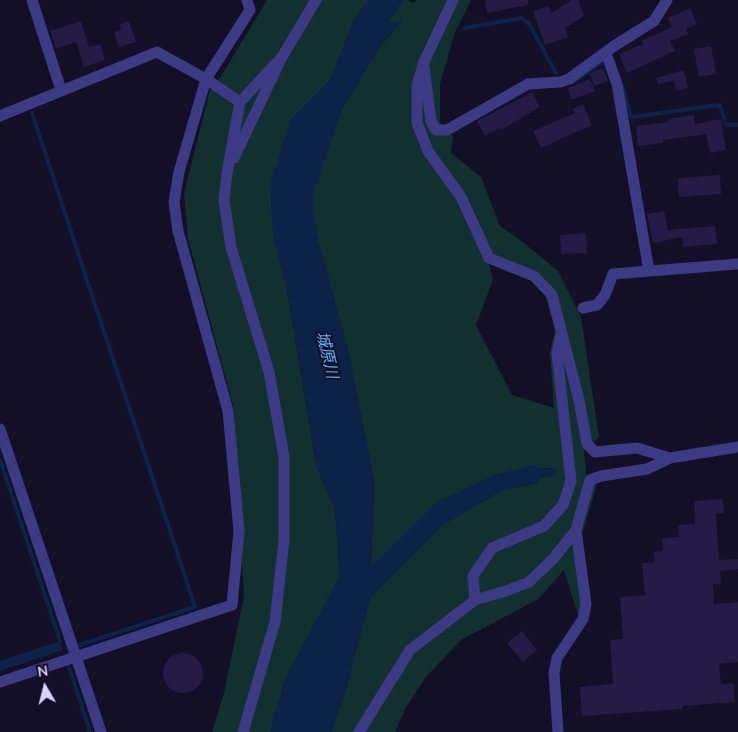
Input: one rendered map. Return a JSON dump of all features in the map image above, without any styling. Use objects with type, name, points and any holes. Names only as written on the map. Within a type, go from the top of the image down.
[{"type":"street","points":[[32,0],[61,90]]},
{"type":"street","points":[[0,682],[232,605],[239,531],[228,411],[178,231],[174,202],[179,172],[206,79],[250,10],[247,0]]},
{"type":"street","points":[[227,174],[282,57],[316,0]]},
{"type":"street","points":[[453,0],[424,62],[417,85],[417,123],[428,151],[461,197],[488,258],[534,276],[552,295],[579,400],[587,444],[595,452],[637,448],[670,458]]},
{"type":"street","points":[[424,62],[431,121],[436,130],[447,130],[528,84],[560,82],[569,79],[654,21],[667,0]]},
{"type":"street","points":[[0,116],[157,52],[206,79],[240,102]]},
{"type":"street","points":[[606,53],[617,84],[649,270]]},
{"type":"street","points":[[243,732],[274,622],[284,540],[284,457],[269,372],[231,247],[224,200],[240,102],[282,57]]},
{"type":"street","points":[[583,308],[598,305],[606,295],[613,274],[738,264]]},
{"type":"street","points":[[475,600],[473,576],[492,548],[544,526],[563,506],[571,481],[557,353],[562,330]]},
{"type":"street","points":[[0,428],[101,732]]},
{"type":"street","points":[[359,732],[410,650],[475,600],[528,582],[554,558],[576,530],[590,480],[601,476],[646,470],[670,458],[738,447]]},
{"type":"street","points":[[558,732],[554,673],[557,658],[583,619],[586,604],[576,530]]},
{"type":"green space","points":[[267,0],[368,0],[353,22],[331,79],[290,121],[273,234],[288,295],[317,468],[335,509],[340,576],[286,678],[270,732],[212,732],[224,693],[244,596],[234,409],[188,239],[184,193],[210,90],[221,76]]},
{"type":"green space","points":[[403,0],[414,3],[416,0],[471,0],[455,32],[440,84],[440,123],[453,136],[451,153],[481,177],[500,226],[558,271],[581,317],[599,437],[584,451],[587,480],[597,485],[581,537],[591,611],[578,615],[564,570],[538,599],[461,640],[426,677],[406,707],[395,732],[331,732],[344,695],[370,598],[442,525],[501,491],[537,483],[540,478],[557,474],[556,468],[538,469],[438,502],[371,567],[374,481],[348,350],[318,242],[311,197],[342,108],[382,44],[402,21],[387,24]],"holes":[[[489,264],[534,282],[545,295],[555,330],[550,353],[554,408],[512,395],[476,325],[493,280]]]},
{"type":"water","name":"城原川","points":[[368,0],[403,0],[387,24],[403,20],[382,44],[342,108],[312,197],[318,242],[348,350],[374,481],[371,566],[438,502],[494,475],[534,465],[538,469],[556,468],[557,474],[540,478],[537,483],[501,491],[442,525],[370,598],[344,695],[331,732],[270,732],[286,678],[340,575],[335,509],[317,468],[288,295],[273,234],[270,185],[290,121],[331,79],[353,22]]},
{"type":"water","points":[[60,641],[63,650],[0,671],[0,661]]},
{"type":"building","points":[[485,0],[528,0],[528,5],[487,13]]},
{"type":"building","points":[[571,0],[578,0],[584,16],[565,28],[568,37],[545,45],[533,11],[548,6],[551,13]]},
{"type":"building","points":[[690,8],[697,24],[686,29],[688,34],[670,41],[675,51],[627,73],[619,54],[643,44],[641,41],[672,27],[668,18]]},
{"type":"building","points":[[81,21],[89,47],[100,44],[105,60],[84,67],[76,42],[56,49],[50,31]]},
{"type":"building","points":[[129,21],[136,42],[119,47],[114,32],[121,29],[120,24]]},
{"type":"building","points":[[711,46],[716,74],[699,77],[694,49]]},
{"type":"building","points":[[603,68],[608,81],[594,86],[590,73]]},
{"type":"building","points":[[683,70],[688,88],[677,91],[674,81],[658,84],[656,78]]},
{"type":"building","points":[[590,79],[595,91],[572,100],[568,88]]},
{"type":"building","points":[[532,92],[540,107],[501,130],[500,128],[485,136],[477,121]]},
{"type":"building","points":[[583,104],[592,125],[541,148],[533,131],[575,113],[573,109]]},
{"type":"building","points":[[694,115],[695,124],[721,119],[726,150],[710,153],[706,134],[663,140],[663,143],[638,146],[636,126],[668,122],[668,119]]},
{"type":"building","points":[[720,175],[721,194],[679,197],[678,178]]},
{"type":"building","points":[[664,211],[668,230],[715,226],[717,244],[683,247],[682,237],[653,243],[647,214]]},
{"type":"building","points":[[586,233],[587,253],[561,254],[560,235]]},
{"type":"building","points":[[723,499],[724,513],[716,514],[719,560],[738,559],[738,569],[720,571],[721,584],[713,584],[714,604],[738,602],[738,662],[719,664],[721,684],[733,683],[735,702],[682,706],[682,709],[582,716],[580,687],[613,684],[610,640],[623,639],[620,597],[645,595],[642,563],[655,562],[654,552],[663,551],[662,538],[679,537],[678,525],[695,524],[694,501]]},
{"type":"building","points":[[522,631],[537,650],[523,662],[507,643]]},
{"type":"building","points":[[187,653],[194,656],[200,662],[203,673],[202,681],[194,690],[187,693],[179,693],[172,690],[164,681],[163,669],[166,662],[175,654]]},
{"type":"waterway","points":[[465,28],[521,18],[528,22],[556,73]]},
{"type":"waterway","points":[[572,83],[601,63]]},
{"type":"waterway","points":[[623,87],[631,117],[720,105],[726,125],[738,125]]},
{"type":"waterway","points":[[32,113],[195,607],[80,645]]},
{"type":"waterway","points":[[0,460],[60,641]]},
{"type":"waterway","points":[[69,667],[90,732]]}]
